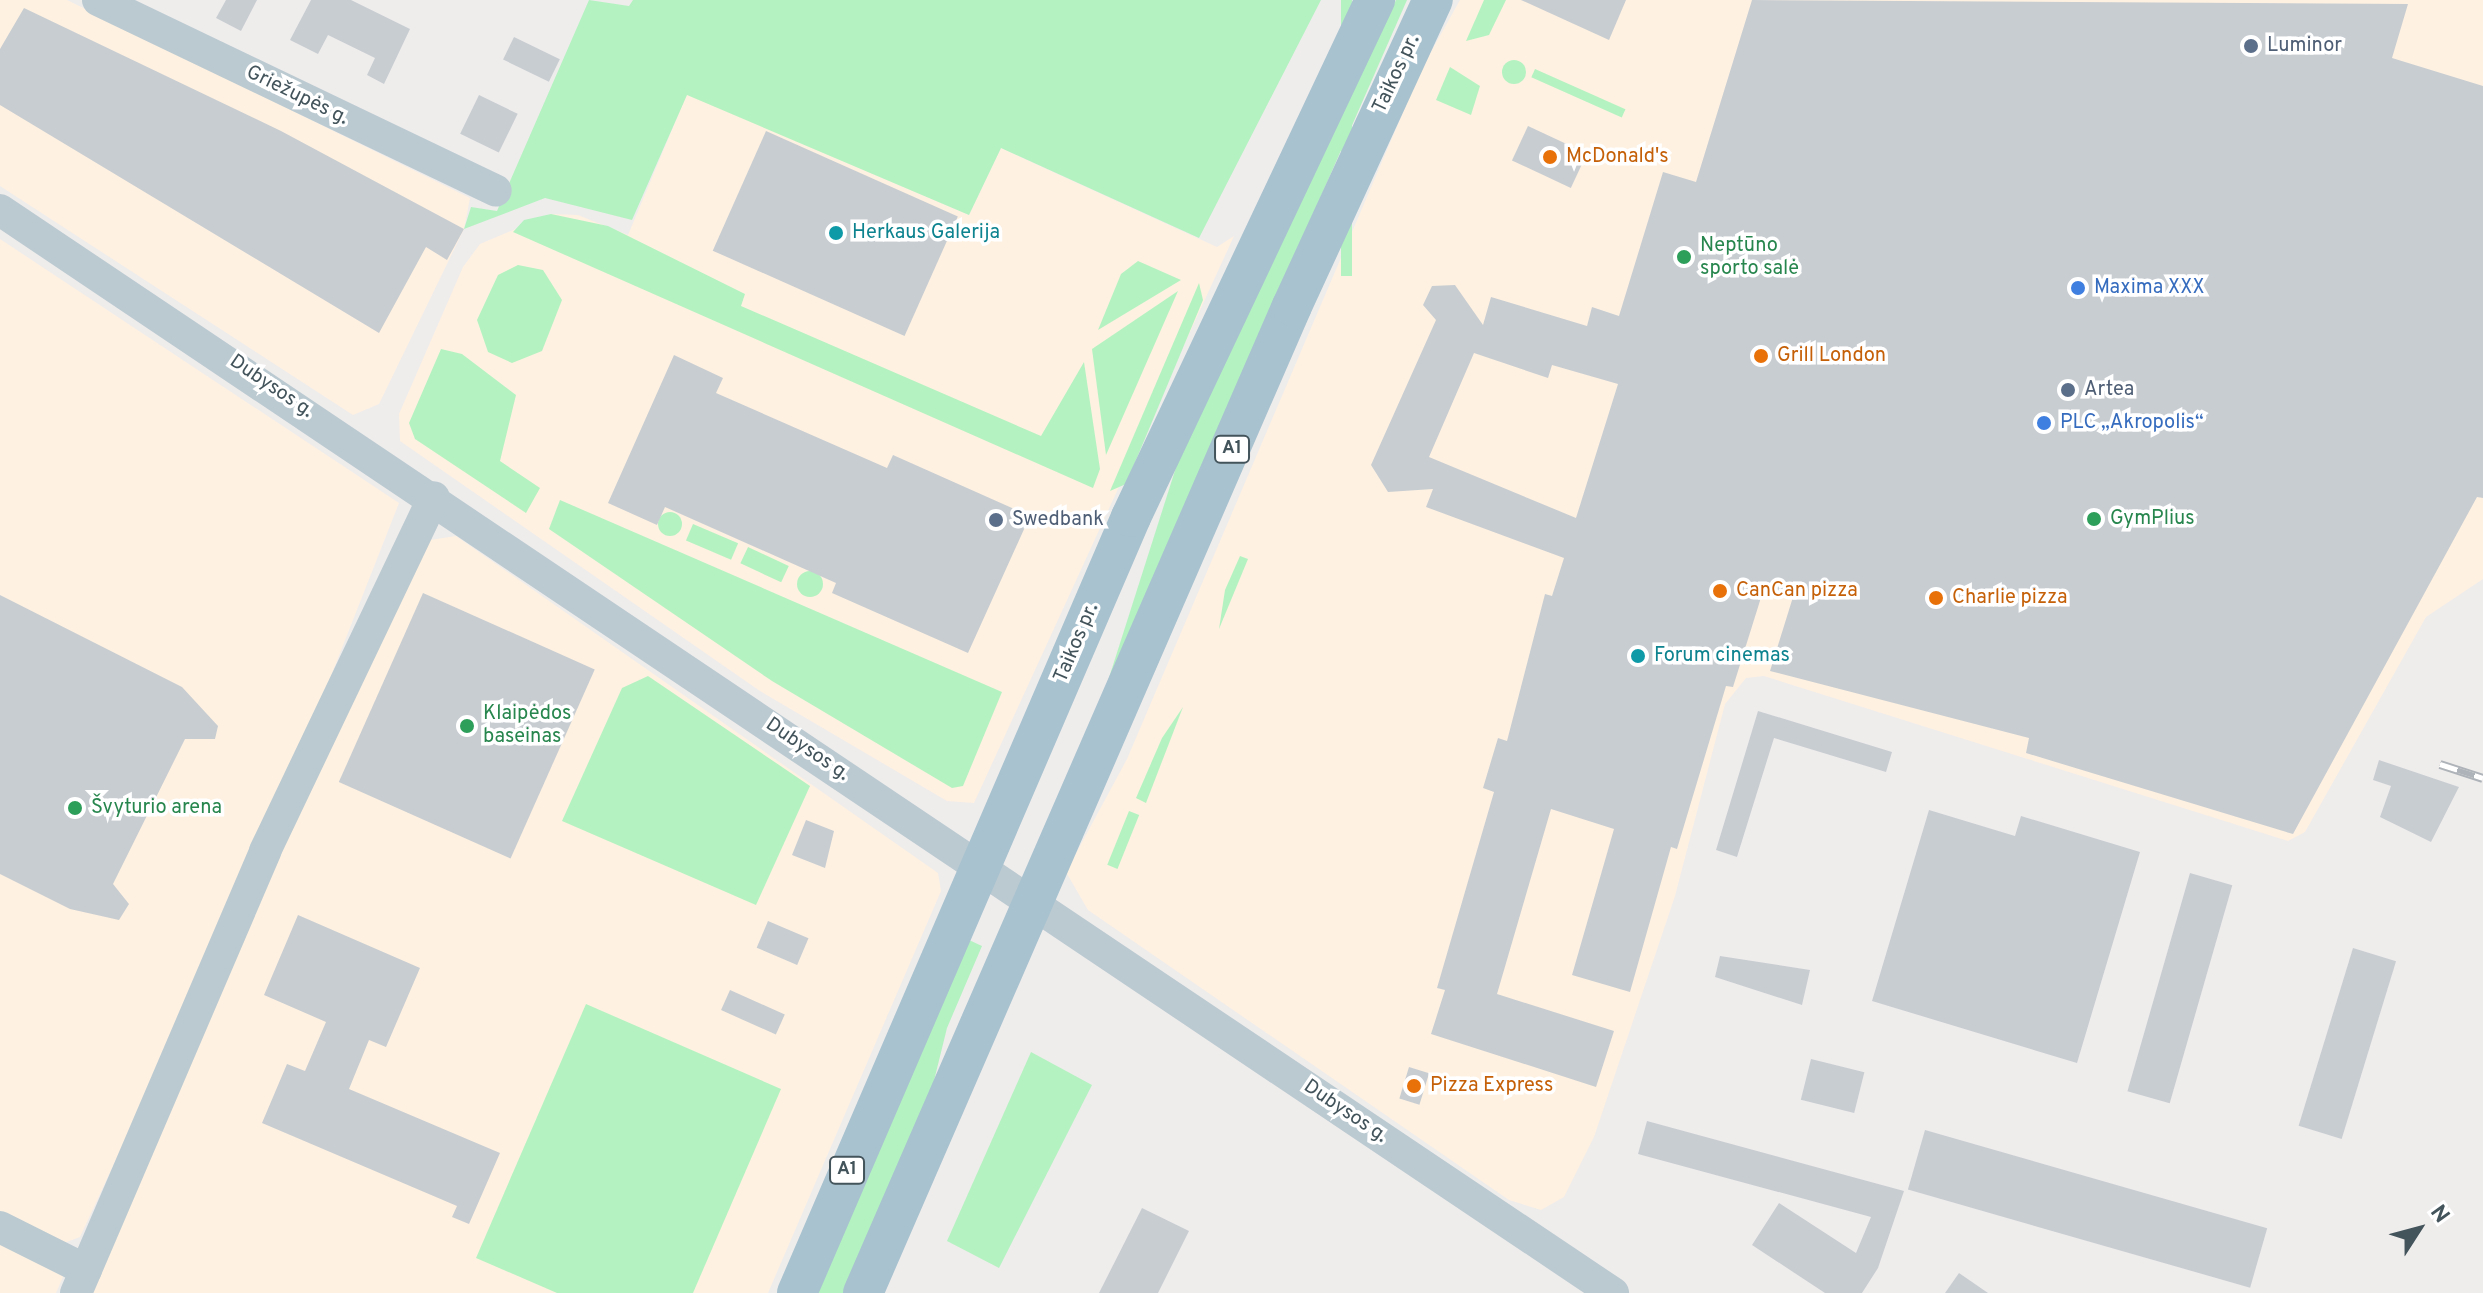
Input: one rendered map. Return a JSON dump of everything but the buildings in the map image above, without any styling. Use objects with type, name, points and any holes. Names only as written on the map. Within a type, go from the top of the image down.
[{"type":"main road","name":"Taikos pr.","points":[[797,1293],[1232,293],[1375,0]]},
{"type":"main road","name":"Taikos pr.","points":[[863,1293],[1433,0]]},
{"type":"street","name":"Griežupės g.","points":[[98,0],[496,191]]},
{"type":"street","name":"Dubysos g.","points":[[0,210],[434,497],[1613,1293]]},
{"type":"street","points":[[0,1227],[81,1282],[265,851],[434,497]]},
{"type":"shaded area","points":[[0,0],[67,0],[470,198],[464,229],[379,404],[353,415],[0,186]]},
{"type":"shaded area","points":[[1460,0],[2483,0],[2483,579],[2426,617],[2305,832],[2288,841],[1764,676],[1746,678],[1725,704],[1675,896],[1594,1137],[1564,1197],[1541,1210],[1509,1200],[1088,910],[1066,872],[1127,759],[1422,68]]},
{"type":"shaded area","points":[[687,94],[969,215],[1001,148],[1217,247],[1234,236],[974,803],[947,801],[760,691],[400,441],[399,414],[463,267],[480,244],[551,214],[578,215],[628,235]]},
{"type":"shaded area","points":[[0,239],[399,503],[327,686],[151,1084],[80,1237],[64,1243],[0,1212]]},
{"type":"shaded area","points":[[456,536],[938,873],[941,891],[768,1293],[88,1293],[295,804],[430,540]]},
{"type":"shaded area","points":[[0,1239],[65,1272],[56,1293],[0,1293]]},
{"type":"green space","points":[[589,0],[629,6],[633,0],[1321,0],[1199,238],[1001,148],[969,215],[687,95],[632,220],[545,198],[464,229],[471,207],[497,211]]},
{"type":"green space","points":[[1341,0],[1352,0],[1352,276],[1341,276]]},
{"type":"green space","points":[[1396,0],[1407,0],[1107,684],[1186,436]]},
{"type":"green space","points":[[1484,0],[1506,0],[1489,35],[1466,41]]},
{"type":"green space","points":[[1514,60],[1522,64],[1526,72],[1522,80],[1514,84],[1506,80],[1502,72],[1506,64]]},
{"type":"green space","points":[[1450,67],[1480,86],[1471,115],[1436,100]]},
{"type":"green space","points":[[1535,69],[1625,109],[1622,117],[1531,77]]},
{"type":"green space","points":[[551,214],[608,226],[745,294],[741,306],[1041,436],[1084,362],[1100,469],[1093,488],[513,232],[524,220]]},
{"type":"green space","points":[[1138,261],[1181,280],[1098,330],[1121,274]]},
{"type":"green space","points":[[518,265],[543,270],[562,300],[542,351],[512,363],[488,352],[477,320],[498,275]]},
{"type":"green space","points":[[1199,283],[1203,300],[1126,484],[1110,491]]},
{"type":"green space","points":[[1178,291],[1106,455],[1092,349]]},
{"type":"green space","points":[[441,349],[462,354],[516,395],[500,461],[540,488],[526,513],[415,439],[409,423]]},
{"type":"green space","points":[[560,500],[1002,692],[963,786],[952,788],[772,681],[549,529]]},
{"type":"green space","points":[[670,512],[679,515],[682,524],[679,533],[670,536],[661,533],[658,524],[661,515]]},
{"type":"green space","points":[[693,524],[738,543],[731,560],[686,541]]},
{"type":"green space","points":[[748,547],[789,566],[781,582],[740,563]]},
{"type":"green space","points":[[1240,556],[1248,559],[1219,629],[1225,590]]},
{"type":"green space","points":[[810,571],[819,575],[823,584],[819,593],[810,597],[801,593],[797,584],[801,575]]},
{"type":"green space","points":[[648,676],[810,786],[756,905],[562,821],[622,688]]},
{"type":"green space","points":[[1183,707],[1146,803],[1136,798],[1162,738]]},
{"type":"green space","points":[[1129,811],[1139,815],[1117,869],[1107,865]]},
{"type":"green space","points":[[969,940],[982,946],[947,1028],[929,1101],[846,1293],[817,1293]]},
{"type":"green space","points":[[586,1004],[781,1089],[693,1293],[557,1293],[476,1258]]},
{"type":"green space","points":[[1031,1052],[1092,1085],[999,1268],[947,1241]]},
{"type":"railway","points":[[2440,764],[2483,778]]},
{"type":"place","name":"Luminor","points":[[2251,46]]},
{"type":"place","name":"McDonald's","points":[[1550,157]]},
{"type":"place","name":"Herkaus Galerija","points":[[836,233]]},
{"type":"place","name":"Neptūno sporto salė","points":[[1684,257]]},
{"type":"place","name":"Maxima XXX","points":[[2078,288]]},
{"type":"place","name":"Grill London","points":[[1761,356]]},
{"type":"place","name":"Artea","points":[[2068,390]]},
{"type":"place","name":"PLC „Akropolis“","points":[[2044,423]]},
{"type":"place","name":"GymPlius","points":[[2094,519]]},
{"type":"place","name":"Swedbank","points":[[996,520]]},
{"type":"place","name":"CanCan pizza","points":[[1720,591]]},
{"type":"place","name":"Charlie pizza","points":[[1936,598]]},
{"type":"place","name":"Forum cinemas","points":[[1638,656]]},
{"type":"place","name":"Klaipėdos baseinas","points":[[467,726]]},
{"type":"place","name":"Švyturio arena","points":[[75,808]]},
{"type":"place","name":"Pizza Express","points":[[1414,1086]]}]
